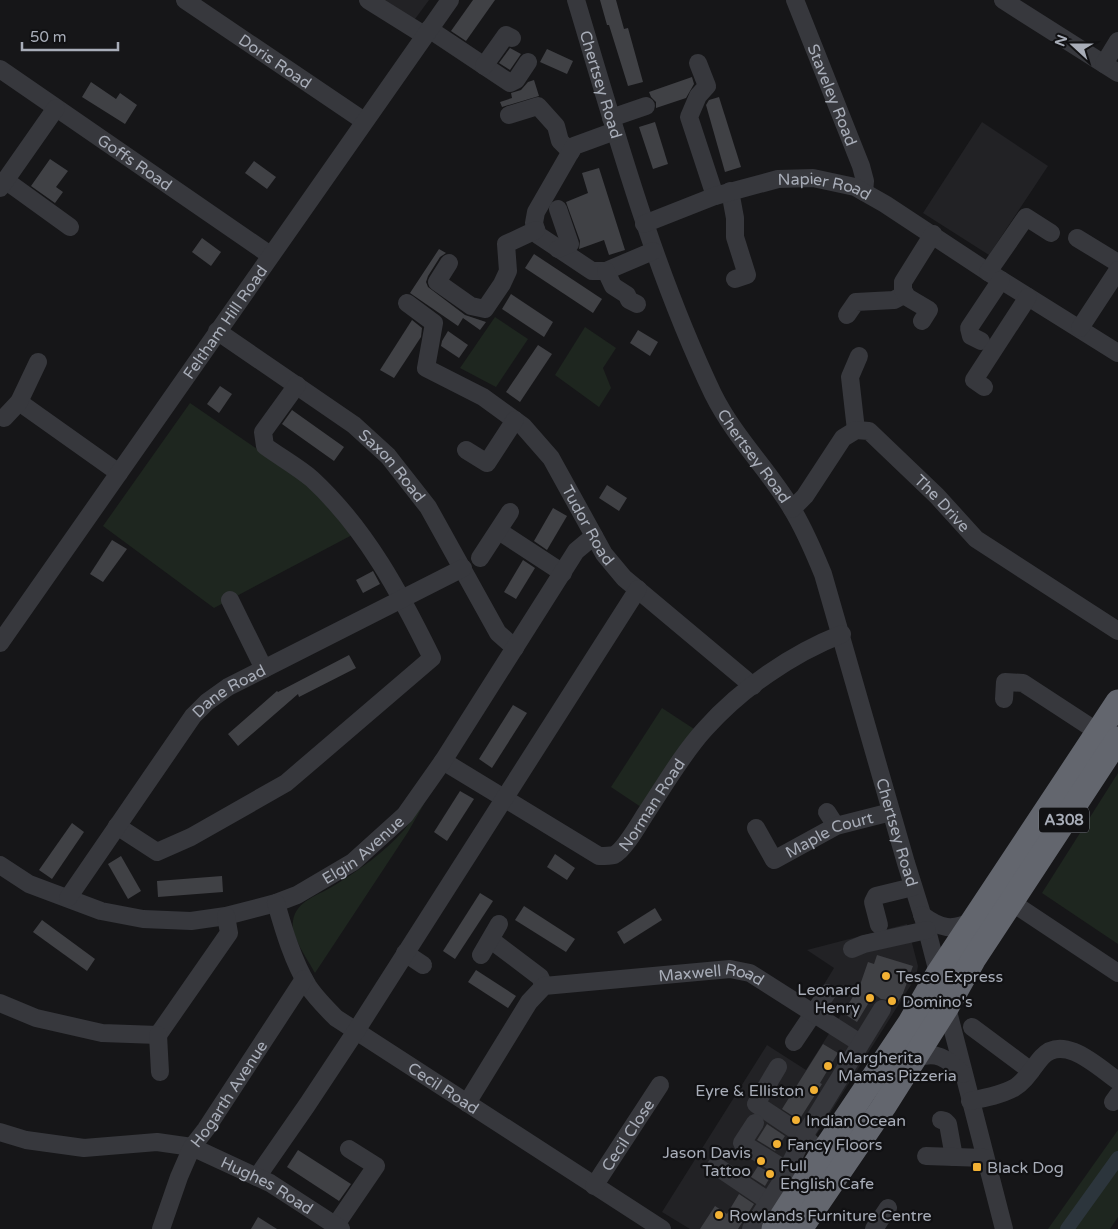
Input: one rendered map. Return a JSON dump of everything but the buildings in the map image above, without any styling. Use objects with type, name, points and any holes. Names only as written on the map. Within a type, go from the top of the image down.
[{"type":"highway","name":"A308","points":[[800,1229],[914,1059],[1011,902],[1108,736],[1118,702]]},
{"type":"highway","name":"A308","points":[[774,1229],[910,1023],[938,974],[973,921],[1108,736]]},
{"type":"highway","points":[[938,974],[949,974],[974,960]]},
{"type":"highway","points":[[910,1023],[928,1012],[946,1008]]},
{"type":"street","name":"Doris Road","points":[[185,0],[364,121]]},
{"type":"street","points":[[368,0],[426,32],[510,83],[516,80],[528,62]]},
{"type":"street","name":"Feltham Hill Road","points":[[0,644],[450,0]]},
{"type":"street","name":"Chertsey Road","points":[[576,0],[653,251],[714,394],[745,446],[792,509],[809,539],[823,574],[925,923],[1004,1229]]},
{"type":"street","name":"Staveley Road","points":[[796,0],[861,166],[865,181],[864,192]]},
{"type":"street","points":[[1004,0],[1111,69],[1118,41]]},
{"type":"street","points":[[484,66],[506,35],[512,38]]},
{"type":"street","points":[[698,63],[707,86],[698,96],[689,116],[736,218],[735,237],[747,275],[735,279]]},
{"type":"street","name":"Goffs Road","points":[[0,69],[270,255]]},
{"type":"street","points":[[509,114],[538,106],[556,126],[560,141],[571,152]]},
{"type":"street","points":[[646,106],[574,146],[536,212],[534,223],[538,235],[592,271],[606,271],[653,251]]},
{"type":"street","points":[[56,108],[3,184],[70,227]]},
{"type":"street","name":"Napier Road","points":[[644,224],[723,193],[778,179],[813,178],[855,187],[932,234],[1028,298],[1080,328],[1118,353]]},
{"type":"street","points":[[558,209],[570,244],[558,249]]},
{"type":"street","points":[[981,341],[971,336],[969,328],[1026,218],[1051,233]]},
{"type":"street","points":[[449,264],[437,282],[471,306],[484,309],[508,272],[506,244],[536,230]]},
{"type":"street","points":[[922,321],[929,310],[905,294],[903,282],[932,234]]},
{"type":"street","points":[[1077,238],[1118,263]]},
{"type":"street","points":[[1080,328],[1118,270]]},
{"type":"street","points":[[606,271],[612,286],[637,304]]},
{"type":"street","points":[[847,315],[856,302],[894,300],[905,294]]},
{"type":"street","points":[[984,387],[974,380],[1028,298]]},
{"type":"street","name":"Tudor Road","points":[[407,303],[434,322],[426,368],[483,397],[523,426],[551,458],[594,536],[609,560],[624,578],[753,686]]},
{"type":"street","name":"Saxon Road","points":[[217,331],[354,425],[388,456],[428,507],[498,633],[515,648]]},
{"type":"street","points":[[792,509],[805,496],[843,438],[856,430],[850,377],[858,356]]},
{"type":"street","points":[[4,418],[19,402],[38,362]]},
{"type":"street","points":[[117,826],[156,852],[190,837],[286,783],[432,658],[403,599],[360,532],[311,479],[265,446],[263,432],[297,386]]},
{"type":"street","points":[[19,402],[119,473]]},
{"type":"street","points":[[466,450],[487,463],[515,420]]},
{"type":"street","name":"The Drive","points":[[856,430],[869,431],[937,496],[976,539],[1118,631]]},
{"type":"street","points":[[480,558],[510,512]]},
{"type":"street","points":[[499,531],[563,573]]},
{"type":"street","name":"Elgin Avenue","points":[[0,865],[30,884],[101,911],[143,919],[191,921],[226,916],[276,903],[296,895],[353,862],[404,815],[443,761],[576,551],[594,536]]},
{"type":"street","name":"Dane Road","points":[[68,898],[193,716],[207,702],[228,687],[463,568]]},
{"type":"street","points":[[257,1177],[308,1105],[356,1031],[638,589]]},
{"type":"street","points":[[230,600],[264,669]]},
{"type":"street","name":"Norman Road","points":[[443,761],[598,856],[614,855],[628,842],[676,767],[705,729],[741,695],[776,669],[820,643],[842,634]]},
{"type":"street","points":[[1004,699],[1005,682],[1023,683],[1108,736]]},
{"type":"street","name":"Maple Court","points":[[756,828],[774,860],[831,819],[891,812]]},
{"type":"street","points":[[879,925],[873,902],[876,896],[913,886]]},
{"type":"street","points":[[1011,902],[1118,973]]},
{"type":"street","name":"Cecil Road","points":[[276,903],[286,936],[304,979],[336,1018],[662,1229]]},
{"type":"street","points":[[160,1072],[158,1035],[229,933],[226,916]]},
{"type":"street","points":[[852,949],[925,923],[958,927],[973,921]]},
{"type":"street","points":[[467,1103],[529,1002],[544,986],[540,977],[495,932],[480,955]]},
{"type":"street","points":[[405,953],[423,965]]},
{"type":"street","name":"Maxwell Road","points":[[544,986],[730,969],[750,974],[860,1043]]},
{"type":"street","name":"Hogarth Avenue","points":[[0,1132],[26,1140],[84,1148],[157,1142],[192,1147],[206,1129],[304,979]]},
{"type":"street","points":[[794,1042],[827,992]]},
{"type":"street","points":[[0,1003],[36,1018],[102,1033],[158,1035]]},
{"type":"street","points":[[751,1229],[780,1184],[804,1136],[882,1010]]},
{"type":"street","points":[[972,1027],[1031,1071]]},
{"type":"street","points":[[970,1101],[1001,1093],[1015,1087],[1044,1055],[1055,1049],[1064,1048],[1075,1051],[1118,1081]]},
{"type":"street","points":[[914,1059],[932,1054],[954,1064],[963,1074]]},
{"type":"street","points":[[778,1067],[756,1104],[804,1136],[822,1154]]},
{"type":"street","name":"Cecil Close","points":[[594,1186],[660,1085]]},
{"type":"street","points":[[941,1120],[948,1124],[954,1157]]},
{"type":"street","points":[[755,1123],[742,1143],[786,1170]]},
{"type":"street","points":[[162,1229],[179,1177],[192,1147]]},
{"type":"street","name":"Hughes Road","points":[[192,1147],[270,1183],[338,1227]]},
{"type":"street","points":[[338,1227],[376,1166],[349,1149]]},
{"type":"street","points":[[926,1156],[985,1158]]},
{"type":"street","points":[[716,1166],[768,1201]]},
{"type":"street","points":[[874,1229],[888,1208]]},
{"type":"shaded area","points":[[359,0],[429,0],[415,19],[403,22],[400,27]]},
{"type":"shaded area","points":[[982,122],[1048,166],[989,255],[923,213]]},
{"type":"shaded area","points":[[495,317],[528,339],[496,387],[460,368]]},
{"type":"shaded area","points":[[585,327],[616,348],[603,368],[611,388],[599,407],[555,375]]},
{"type":"shaded area","points":[[190,403],[301,479],[354,534],[214,608],[103,526]]},
{"type":"shaded area","points":[[662,708],[694,729],[641,807],[611,787]]},
{"type":"shaded area","points":[[1118,773],[1118,944],[1042,893]]},
{"type":"shaded area","points":[[425,802],[408,832],[315,973],[294,933],[293,921],[295,914],[304,903],[329,889],[380,853],[397,838]]},
{"type":"shaded area","points":[[907,924],[918,966],[916,977],[757,1229],[690,1229],[662,1212],[767,1045],[806,1070],[842,1013],[817,996],[834,968],[807,950]]},
{"type":"shaded area","points":[[1118,1130],[1118,1217],[1110,1229],[1048,1229]]},
{"type":"waterway","points":[[1067,1229],[1118,1158]]},
{"type":"place","name":"Tesco Express","points":[[886,976]]},
{"type":"place","name":"Leonard Henry","points":[[870,998]]},
{"type":"place","name":"Domino's","points":[[892,1001]]},
{"type":"place","name":"Margherita Mamas Pizzeria","points":[[828,1066]]},
{"type":"place","name":"Eyre & Elliston","points":[[814,1090]]},
{"type":"place","name":"Indian Ocean","points":[[796,1120]]},
{"type":"place","name":"Fancy Floors","points":[[777,1144]]},
{"type":"place","name":"Jason Davis Tattoo","points":[[761,1161]]},
{"type":"place","name":"Black Dog","points":[[977,1167]]},
{"type":"place","name":"Full English Cafe","points":[[770,1174]]},
{"type":"place","name":"Rowlands Furniture Centre","points":[[719,1215]]}]
